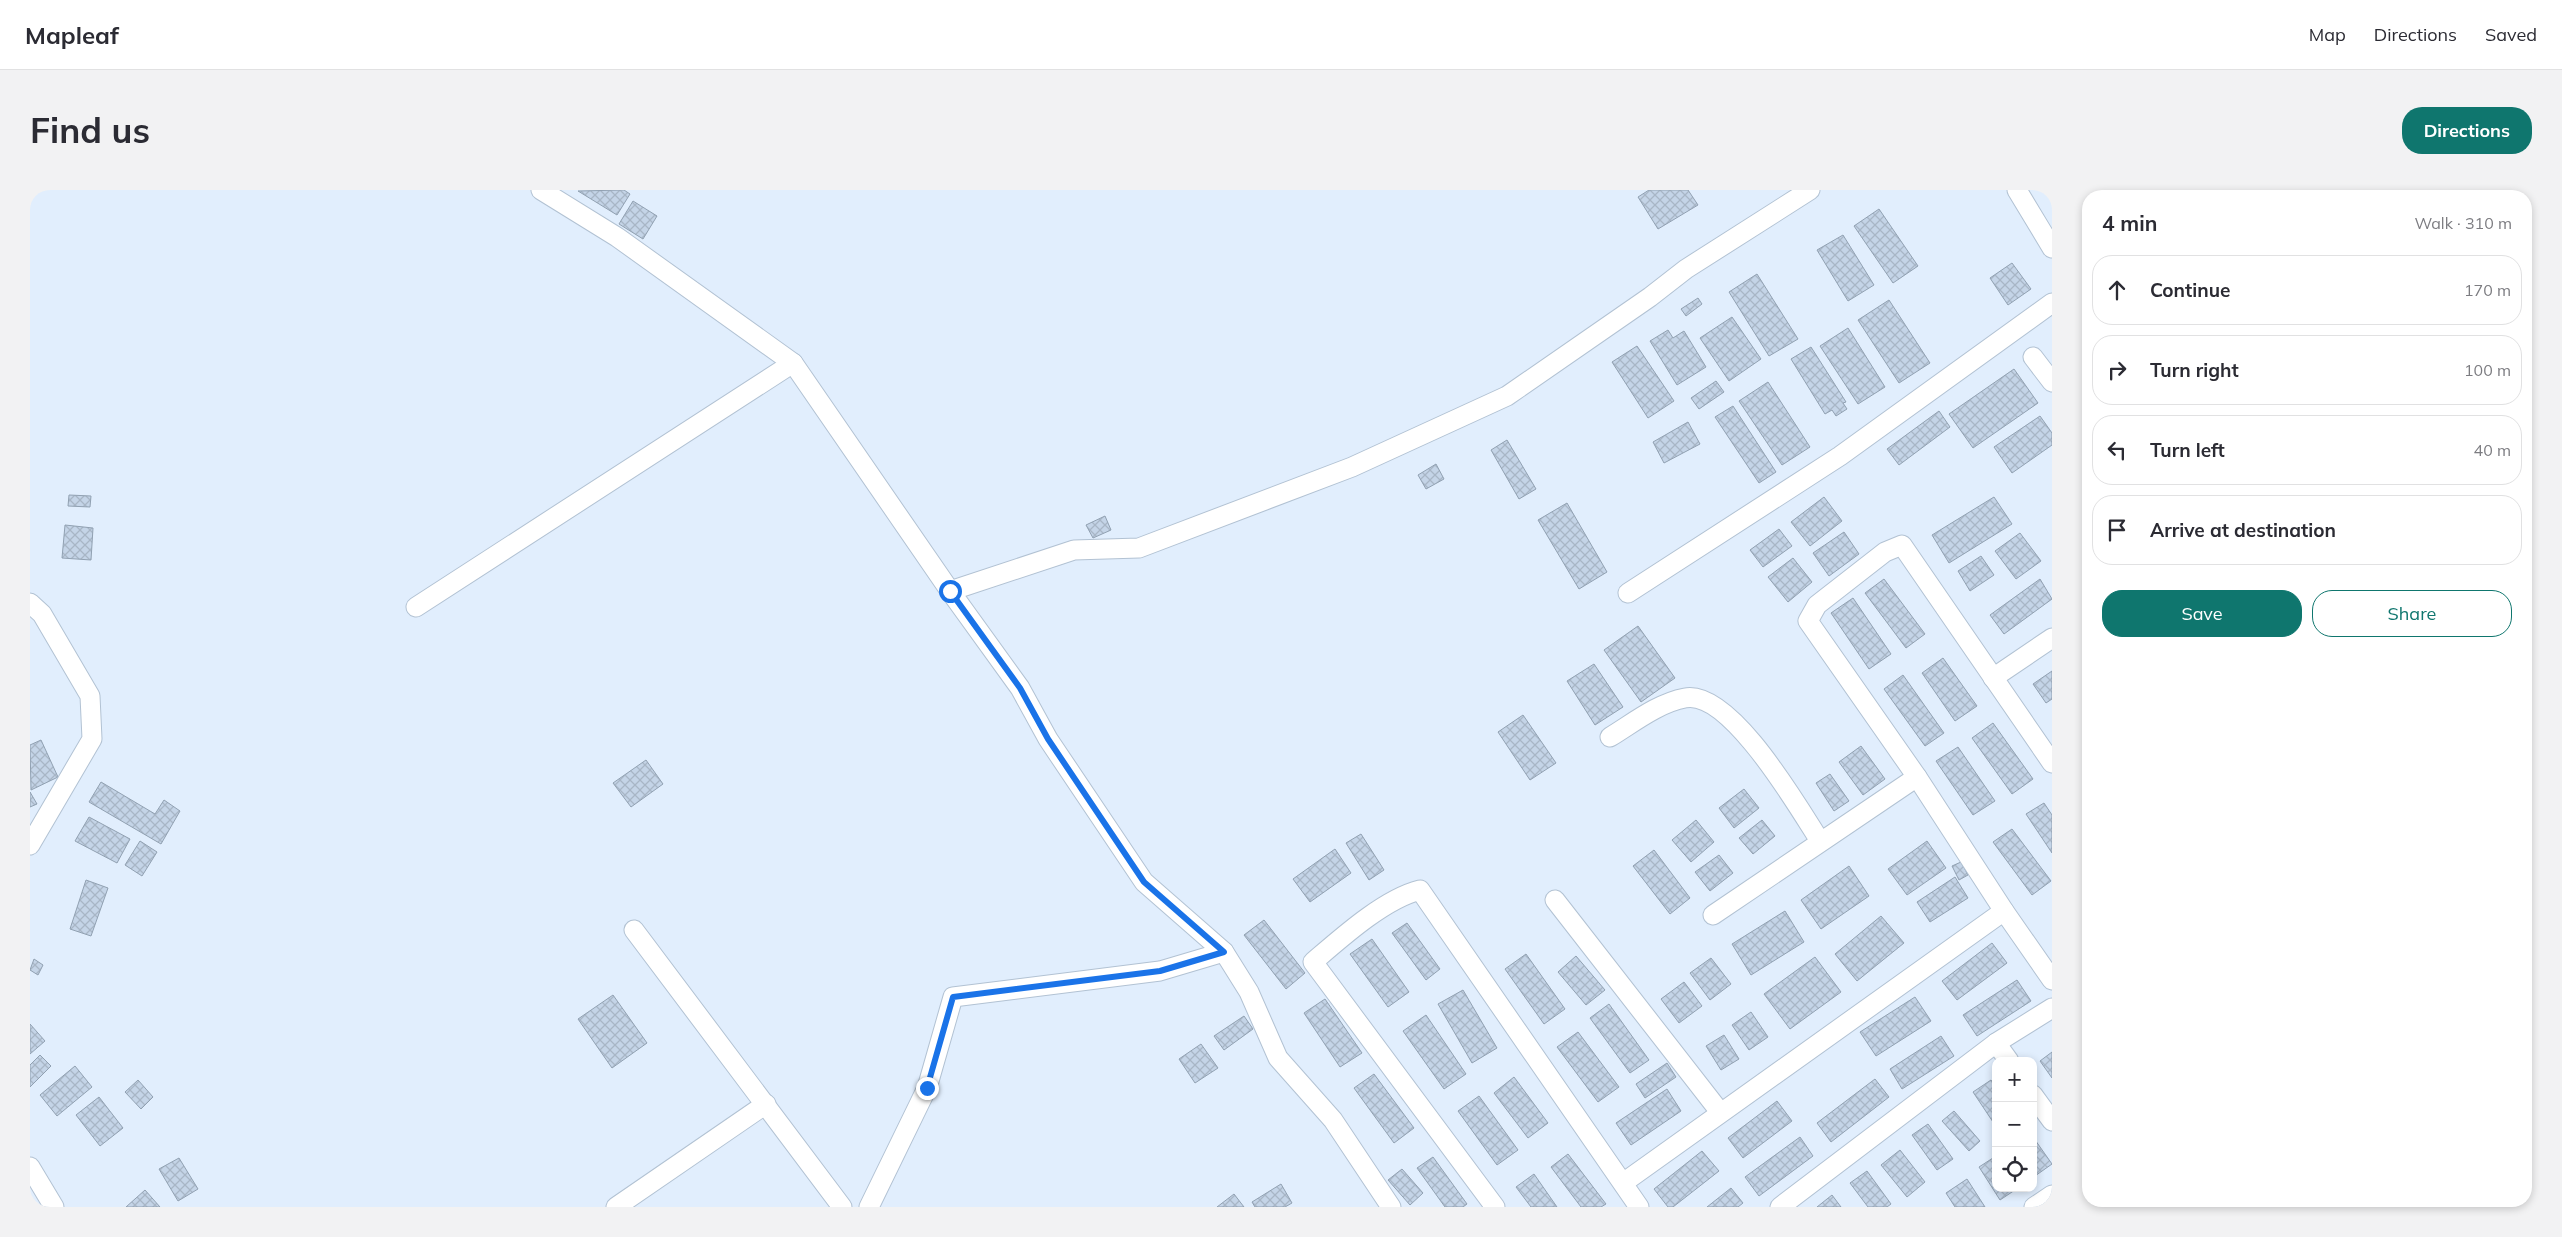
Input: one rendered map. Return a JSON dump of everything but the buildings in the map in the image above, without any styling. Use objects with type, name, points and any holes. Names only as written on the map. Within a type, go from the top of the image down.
[{"type":"street","points":[[541,190],[617,237],[793,363],[950,591],[1020,688],[1048,739],[1144,882],[1224,952],[1249,992],[1278,1058],[1333,1120],[1390,1207]]},
{"type":"street","points":[[950,591],[1074,550],[1139,548],[1352,467],[1508,396],[1650,298],[1686,269],[1810,190]]},
{"type":"street","points":[[2017,190],[2052,248]]},
{"type":"street","points":[[1628,593],[1840,456],[2052,302]]},
{"type":"street","points":[[2033,357],[2052,382]]},
{"type":"street","points":[[416,607],[793,363]]},
{"type":"street","points":[[2052,763],[1902,544],[1885,552],[1817,605],[1808,621],[1917,777],[2004,912],[2052,980]]},
{"type":"street","points":[[30,603],[42,614],[90,696],[92,739],[30,845]]},
{"type":"street","points":[[1993,678],[2052,638]]},
{"type":"street","points":[[1610,737],[1670,702],[1686,697],[1708,702],[1731,718],[1745,735],[1820,841]]},
{"type":"street","points":[[1713,916],[1820,841],[1917,777]]},
{"type":"street","points":[[1495,1207],[1313,962],[1345,934],[1404,894],[1420,890],[1639,1207]]},
{"type":"street","points":[[1555,900],[1720,1112]]},
{"type":"street","points":[[1623,1183],[1720,1112],[2004,912]]},
{"type":"street","points":[[634,930],[842,1207]]},
{"type":"street","points":[[869,1207],[927,1088],[953,997],[1160,971],[1224,952]]},
{"type":"street","points":[[1780,1207],[1996,1043],[2052,1008]]},
{"type":"street","points":[[1996,1043],[2006,1057]]},
{"type":"street","points":[[2037,1100],[2052,1121]]},
{"type":"street","points":[[616,1207],[766,1104]]},
{"type":"street","points":[[30,1167],[54,1207]]},
{"type":"street","points":[[2034,1207],[2052,1195]]},
{"type":"route","points":[[927,1088],[953,997],[1160,971],[1224,952],[1193,922],[1144,882],[1113,833],[1048,739],[1020,688],[950,591]]}]
